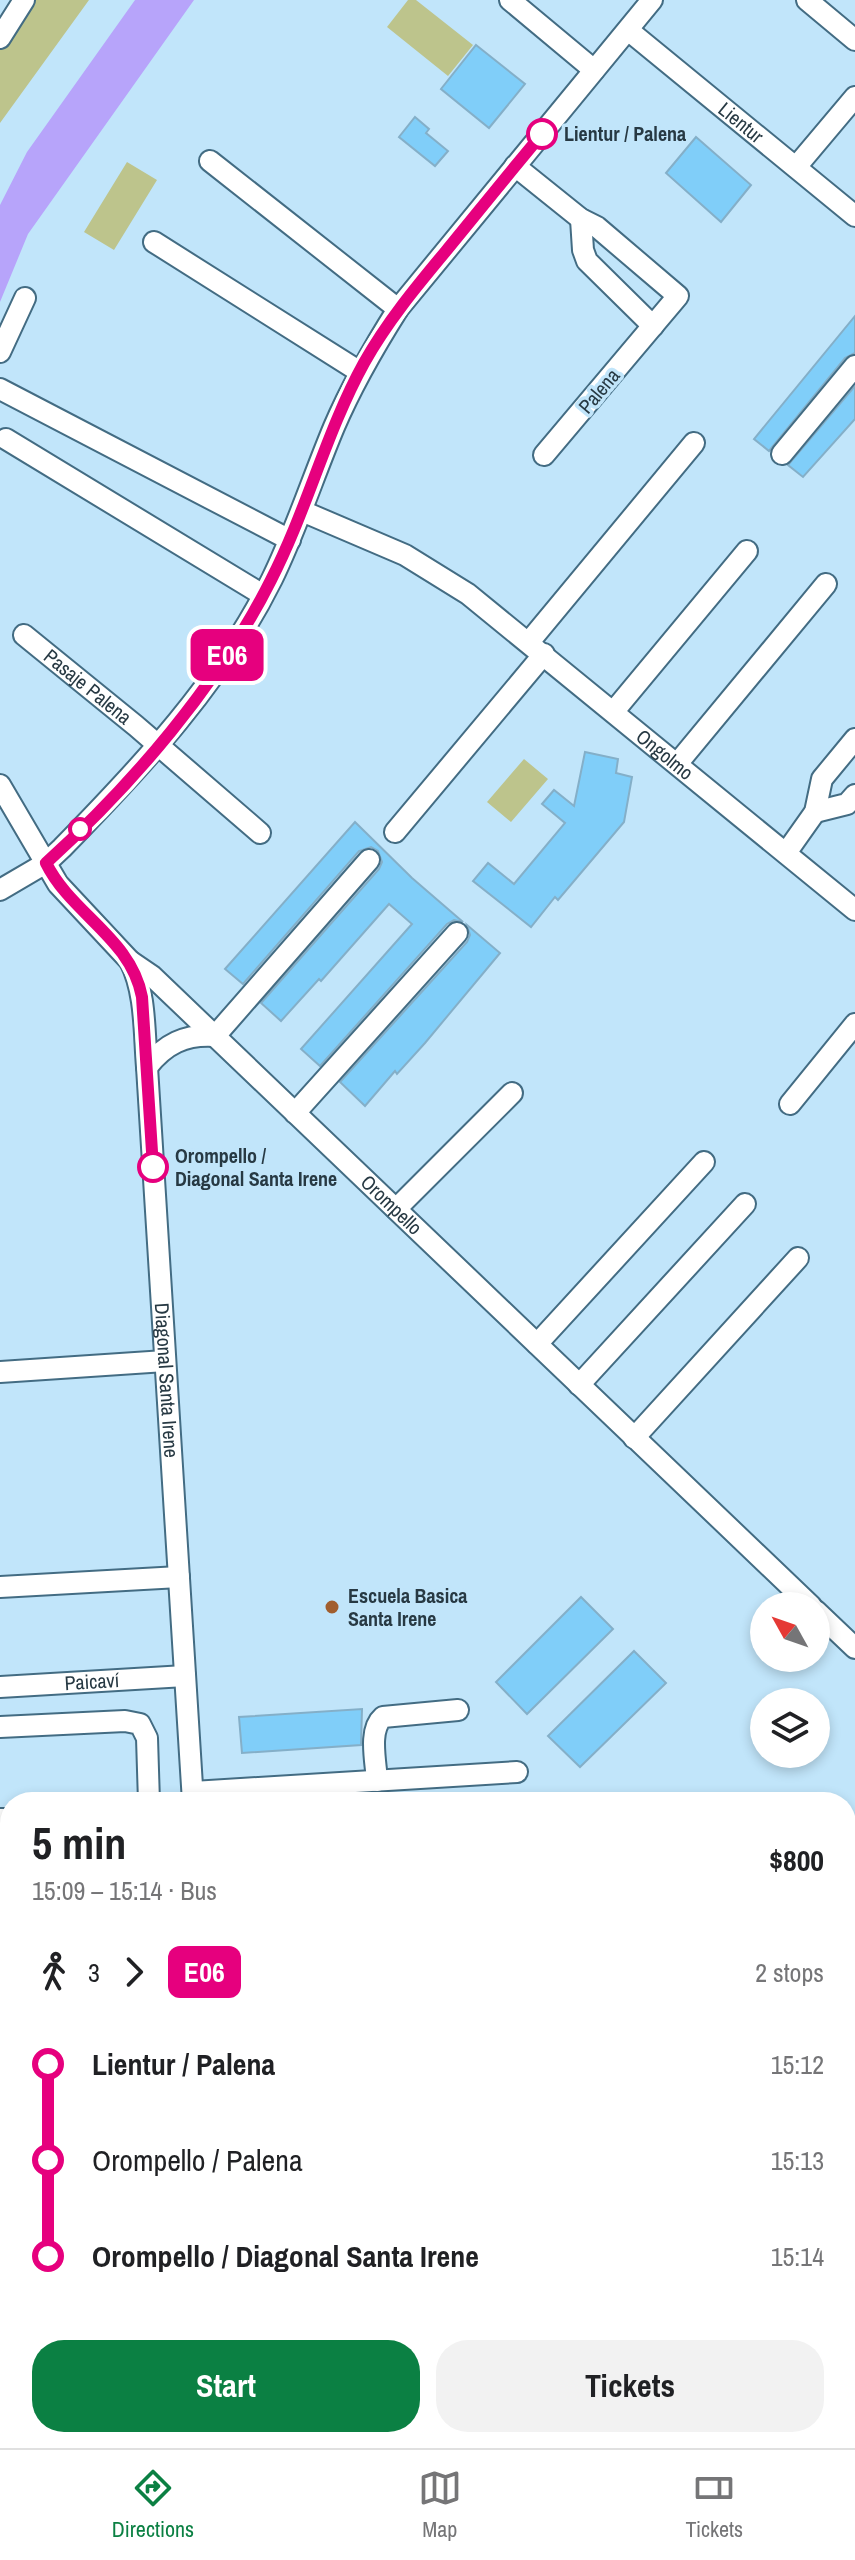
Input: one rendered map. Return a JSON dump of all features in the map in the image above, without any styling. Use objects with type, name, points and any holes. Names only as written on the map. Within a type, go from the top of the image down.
[{"type":"street","points":[[0,38],[24,0]]},
{"type":"street","points":[[510,0],[594,70]]},
{"type":"street","points":[[0,890],[46,863],[100,809],[159,745],[222,663],[263,595],[290,540],[333,430],[360,372],[398,309],[652,0]]},
{"type":"street","points":[[807,0],[855,40]]},
{"type":"street","name":"Lientur","points":[[628,30],[855,216]]},
{"type":"street","points":[[796,167],[855,97]]},
{"type":"street","points":[[210,161],[398,309]]},
{"type":"street","name":"Palena","points":[[515,166],[581,219],[597,227],[678,296],[544,455]]},
{"type":"street","points":[[581,219],[583,250],[587,261],[653,326]]},
{"type":"street","points":[[154,242],[360,372]]},
{"type":"street","points":[[0,352],[25,298]]},
{"type":"street","points":[[782,454],[855,366]]},
{"type":"street","points":[[0,389],[290,540]]},
{"type":"street","points":[[6,439],[263,595]]},
{"type":"street","points":[[395,832],[694,443]]},
{"type":"street","name":"Ongolmo","points":[[302,511],[405,555],[484,605],[855,910]]},
{"type":"street","points":[[614,711],[747,551]]},
{"type":"street","points":[[677,764],[826,584]]},
{"type":"street","name":"Pasaje Palena","points":[[24,635],[159,745],[260,833]]},
{"type":"street","points":[[786,853],[815,812],[822,779],[855,739]]},
{"type":"street","name":"Orompello","points":[[0,785],[58,884],[130,961],[152,976],[796,1592]]},
{"type":"street","points":[[815,812],[847,804],[855,795]]},
{"type":"street","points":[[147,1067],[173,1043],[189,1037],[215,1036],[369,860]]},
{"type":"street","points":[[295,1113],[457,933]]},
{"type":"street","name":"Diagonal Santa Irene","points":[[130,961],[142,997],[193,1792]]},
{"type":"street","points":[[790,1104],[855,1024]]},
{"type":"street","points":[[396,1209],[512,1093]]},
{"type":"street","points":[[537,1344],[704,1162]]},
{"type":"street","points":[[579,1385],[745,1204]]},
{"type":"street","points":[[634,1438],[798,1258]]},
{"type":"street","points":[[0,1372],[165,1361]]},
{"type":"street","points":[[0,1587],[179,1577]]},
{"type":"street","points":[[830,1624],[855,1648]]},
{"type":"street","name":"Paicaví","points":[[0,1687],[185,1676]]},
{"type":"street","points":[[377,1781],[374,1729],[379,1720],[383,1717],[458,1710]]},
{"type":"street","points":[[0,1727],[125,1721],[140,1724],[147,1738],[149,1792]]},
{"type":"street","points":[[250,1792],[517,1772]]},
{"type":"green space","points":[[27,0],[89,0],[0,123],[0,42]]},
{"type":"green space","points":[[408,0],[416,0],[473,45],[448,76],[387,27]]},
{"type":"green space","points":[[127,162],[157,180],[114,250],[84,232]]},
{"type":"green space","points":[[524,759],[548,779],[511,822],[487,802]]},
{"type":"shaded area","points":[[135,0],[194,0],[28,234],[0,302],[0,205],[27,152]]},
{"type":"building","points":[[476,45],[525,84],[489,128],[441,89]]},
{"type":"building","points":[[415,117],[429,129],[426,133],[448,151],[435,166],[399,137]]},
{"type":"building","points":[[696,137],[751,185],[721,222],[666,173]]},
{"type":"building","points":[[855,316],[855,353],[845,358],[769,451],[754,439]]},
{"type":"building","points":[[855,386],[855,419],[803,477],[788,465]]},
{"type":"building","points":[[585,752],[618,759],[616,773],[632,777],[624,822],[531,927],[473,881],[488,863],[514,884],[565,823],[542,804],[554,790],[574,806]]},
{"type":"building","points":[[355,822],[463,922],[454,920],[447,924],[320,1066],[301,1049],[412,924],[389,904],[281,1021],[261,1003],[379,869],[382,862],[378,851],[371,847],[359,851],[243,984],[225,969]]},
{"type":"building","points":[[467,925],[500,953],[425,1043],[397,1074],[395,1071],[365,1106],[340,1082],[467,942],[470,935]]},
{"type":"building","points":[[581,1597],[613,1629],[527,1714],[496,1682]]},
{"type":"building","points":[[634,1651],[666,1683],[580,1767],[548,1736]]},
{"type":"building","points":[[362,1709],[361,1745],[242,1753],[239,1717]]},
{"type":"bus line","name":"E06","points":[[153,1167],[142,997],[137,975],[123,952],[58,884],[46,863],[159,745],[222,663],[270,582],[348,395],[373,348],[398,309],[542,134]]},
{"type":"place","name":"Lientur / Palena","points":[[542,134]]},
{"type":"place","name":"Orompello / Diagonal Santa Irene","points":[[153,1167]]},
{"type":"place","name":"Escuela Basica Santa Irene","points":[[332,1607]]}]
